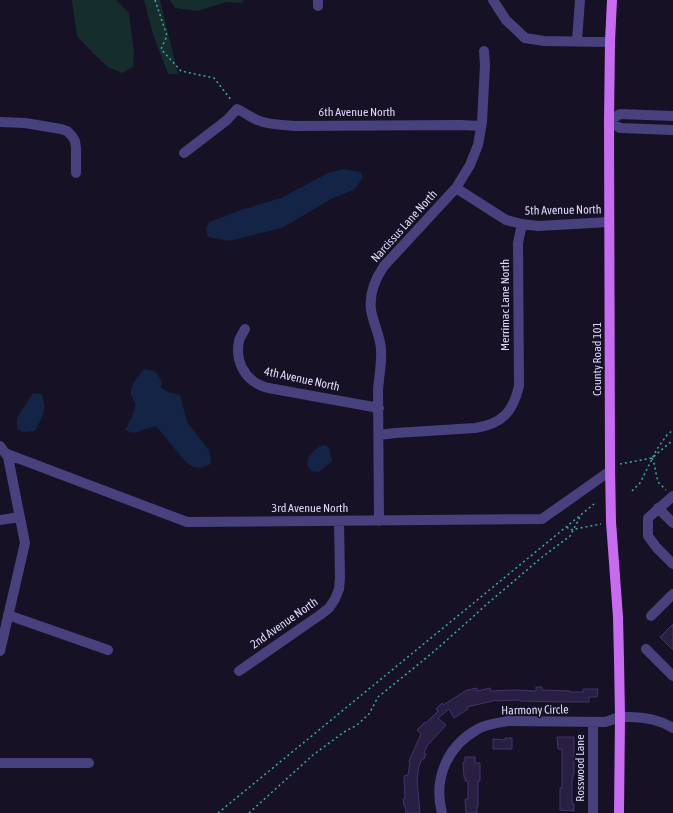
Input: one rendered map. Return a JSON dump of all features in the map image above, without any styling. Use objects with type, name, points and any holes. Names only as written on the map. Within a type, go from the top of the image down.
[{"type":"main road","name":"County Road 101","points":[[612,0],[609,121],[610,471],[611,522],[618,617],[620,717],[619,813]]},
{"type":"street","points":[[493,0],[506,20],[525,38],[577,42],[610,42]]},
{"type":"street","points":[[577,42],[580,0]]},
{"type":"street","name":"Narcissus Lane North","points":[[379,521],[378,378],[381,364],[381,349],[379,335],[371,310],[372,287],[384,266],[456,188],[470,165],[478,145],[481,126],[484,51]]},
{"type":"street","name":"6th Avenue North","points":[[237,109],[257,120],[269,124],[295,126],[481,126]]},
{"type":"street","points":[[184,153],[227,120],[237,109]]},
{"type":"street","points":[[673,116],[620,114],[609,121],[620,128],[673,130]]},
{"type":"street","points":[[0,122],[25,123],[67,131],[75,141],[76,173]]},
{"type":"street","name":"5th Avenue North","points":[[456,188],[506,220],[522,224],[538,226],[609,222]]},
{"type":"street","name":"Merrimac Lane North","points":[[379,435],[486,427],[497,422],[512,406],[519,386],[518,243],[522,224]]},
{"type":"street","name":"4th Avenue North","points":[[245,329],[240,340],[238,352],[240,362],[244,373],[263,387],[379,408]]},
{"type":"street","points":[[0,446],[8,457],[25,544],[0,651]]},
{"type":"street","name":"3rd Avenue North","points":[[7,454],[187,522],[542,519],[610,471]]},
{"type":"street","points":[[672,497],[648,518],[648,536],[657,548],[673,564]]},
{"type":"street","points":[[658,508],[673,523]]},
{"type":"street","points":[[0,520],[20,517]]},
{"type":"street","name":"2nd Avenue North","points":[[239,670],[329,608],[339,589],[339,521]]},
{"type":"street","points":[[651,616],[673,594]]},
{"type":"street","points":[[8,615],[108,650]]},
{"type":"street","points":[[646,649],[673,676]]},
{"type":"street","name":"Harmony Circle","points":[[442,813],[439,788],[441,773],[447,759],[467,736],[479,728],[494,723],[508,721],[593,723],[607,722],[620,717],[643,717],[666,724],[673,728]]},
{"type":"street","name":"Rosswood Lane","points":[[593,723],[593,813]]},
{"type":"street","points":[[0,764],[89,763]]},
{"type":"path","points":[[155,0],[168,36],[160,49],[181,71],[214,78],[237,109]]},
{"type":"path","points":[[632,491],[640,483],[657,449],[667,435],[673,430]]},
{"type":"path","points":[[620,464],[652,458],[673,440]]},
{"type":"path","points":[[652,458],[659,482],[672,497]]},
{"type":"path","points":[[218,813],[594,504]]},
{"type":"path","points":[[249,813],[313,755],[344,732],[357,725],[369,714],[378,697],[437,649],[487,604],[570,536],[580,516]]},
{"type":"path","points":[[567,527],[570,530],[601,524]]},
{"type":"green space","points":[[72,0],[116,0],[129,13],[134,53],[133,67],[122,73],[108,67],[77,36]]},
{"type":"green space","points":[[144,0],[160,0],[178,74],[168,74],[153,34]]},
{"type":"green space","points":[[170,0],[244,0],[242,3],[226,2],[198,11],[175,8]]},
{"type":"water","points":[[343,169],[360,172],[362,174],[362,179],[354,190],[333,198],[282,228],[229,241],[208,237],[206,229],[209,222],[241,210],[281,198],[328,173]]},
{"type":"water","points":[[144,369],[155,371],[162,381],[161,388],[168,392],[180,395],[187,422],[209,450],[211,462],[209,465],[201,468],[193,467],[186,462],[156,426],[133,433],[125,430],[135,409],[135,403],[131,395],[131,388]]},
{"type":"water","points":[[33,393],[42,394],[44,409],[35,431],[24,432],[17,429],[17,418]]},
{"type":"water","points":[[322,445],[329,448],[332,461],[319,472],[311,471],[307,465],[308,458]]},
{"type":"building","points":[[673,624],[673,650],[660,637]]},
{"type":"building","points":[[536,687],[542,687],[542,690],[570,692],[583,692],[583,689],[598,689],[597,697],[589,697],[589,702],[497,700],[467,707],[468,709],[454,718],[449,709],[438,718],[446,725],[427,746],[424,753],[426,754],[424,759],[422,759],[419,766],[417,780],[420,813],[406,813],[403,799],[405,798],[404,776],[408,775],[409,761],[421,734],[417,730],[438,711],[436,709],[442,703],[443,705],[467,690],[477,688],[477,691],[490,688],[491,691],[536,691]]},
{"type":"building","points":[[557,737],[574,737],[572,804],[574,804],[574,811],[560,810],[560,788],[562,788],[562,749],[558,749]]},
{"type":"building","points":[[505,738],[512,738],[512,749],[493,749],[493,739],[505,740]]},
{"type":"building","points":[[465,757],[475,757],[475,763],[480,763],[477,813],[466,813],[465,799],[468,799],[468,781],[465,781],[464,777],[463,762],[465,762]]}]
